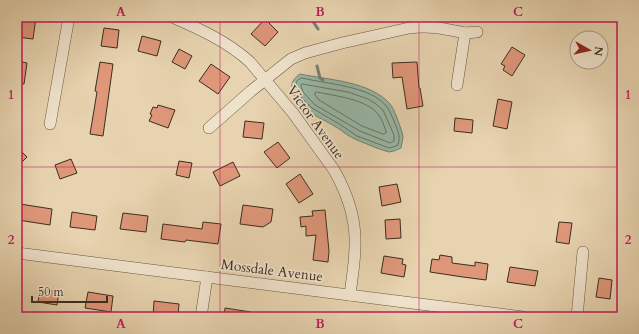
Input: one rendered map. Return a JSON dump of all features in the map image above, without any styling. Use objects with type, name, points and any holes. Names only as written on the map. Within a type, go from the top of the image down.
[{"type":"street","points":[[50,124],[69,17]]},
{"type":"street","name":"Victor Avenue","points":[[172,17],[199,29],[243,55],[293,113],[334,170],[347,198],[352,215],[355,239],[350,295]]},
{"type":"street","points":[[209,128],[265,79],[291,59],[305,53],[342,43],[420,27],[432,27],[465,33],[478,32]]},
{"type":"street","points":[[457,85],[465,33]]},
{"type":"street","points":[[577,317],[583,252]]},
{"type":"street","name":"Mossdale Avenue","points":[[17,253],[523,317]]},
{"type":"street","points":[[201,317],[207,278]]},
{"type":"water","points":[[300,74],[360,86],[382,96],[390,104],[397,117],[403,137],[401,148],[389,152],[373,146],[351,137],[312,113],[300,103],[293,93],[292,83]]},
{"type":"building","points":[[18,17],[36,17],[33,39],[17,37]]},
{"type":"building","points":[[265,19],[278,32],[265,46],[251,34]]},
{"type":"building","points":[[104,28],[119,30],[117,48],[101,46]]},
{"type":"building","points":[[142,36],[161,41],[157,56],[138,51]]},
{"type":"building","points":[[512,47],[525,55],[512,76],[503,70],[505,66],[501,64]]},
{"type":"building","points":[[179,49],[192,56],[185,69],[172,62]]},
{"type":"building","points":[[17,61],[27,63],[24,84],[17,83]]},
{"type":"building","points":[[100,62],[113,64],[103,136],[90,134]]},
{"type":"building","points":[[417,62],[419,88],[423,106],[407,109],[402,77],[393,78],[392,63]]},
{"type":"building","points":[[211,64],[230,77],[218,94],[199,81]]},
{"type":"building","points":[[498,99],[512,102],[507,129],[493,126]]},
{"type":"building","points":[[158,105],[175,110],[168,128],[149,121],[152,115],[150,114],[153,107],[157,108]]},
{"type":"building","points":[[455,118],[473,120],[472,133],[454,131]]},
{"type":"building","points":[[245,121],[264,123],[262,139],[243,137]]},
{"type":"building","points":[[278,142],[290,158],[277,168],[264,152]]},
{"type":"building","points":[[17,147],[27,157],[17,167]]},
{"type":"building","points":[[71,159],[77,173],[60,179],[55,165]]},
{"type":"building","points":[[179,161],[192,163],[189,178],[176,175]]},
{"type":"building","points":[[233,162],[240,176],[220,186],[213,172]]},
{"type":"building","points":[[300,174],[313,194],[299,203],[286,184]]},
{"type":"building","points":[[397,184],[401,202],[382,206],[379,187]]},
{"type":"building","points":[[20,204],[52,209],[50,225],[18,220]]},
{"type":"building","points":[[243,205],[273,209],[271,222],[263,227],[240,224]]},
{"type":"building","points":[[325,210],[329,251],[328,262],[313,260],[316,235],[306,236],[306,226],[301,227],[300,217],[313,216],[312,211]]},
{"type":"building","points":[[72,212],[97,216],[95,230],[70,227]]},
{"type":"building","points":[[123,213],[148,216],[146,232],[120,229]]},
{"type":"building","points":[[400,219],[401,238],[386,239],[385,220]]},
{"type":"building","points":[[203,222],[221,224],[218,244],[161,239],[163,224],[202,229]]},
{"type":"building","points":[[559,222],[572,223],[569,244],[556,242]]},
{"type":"building","points":[[440,255],[452,257],[452,263],[475,266],[475,262],[488,264],[486,280],[430,272],[432,259],[439,260]]},
{"type":"building","points":[[384,256],[403,259],[402,264],[406,265],[404,277],[381,273]]},
{"type":"building","points":[[510,267],[538,271],[535,286],[507,282]]},
{"type":"building","points":[[599,278],[612,280],[610,299],[596,297]]},
{"type":"building","points":[[40,289],[59,292],[57,305],[38,302]]},
{"type":"building","points":[[88,292],[113,296],[111,312],[85,308]]},
{"type":"building","points":[[154,301],[179,304],[178,317],[153,317]]},
{"type":"building","points":[[225,308],[251,312],[251,317],[224,317]]},
{"type":"waterway","points":[[310,17],[318,29]]},
{"type":"waterway","points":[[317,66],[320,78],[323,80]]}]
